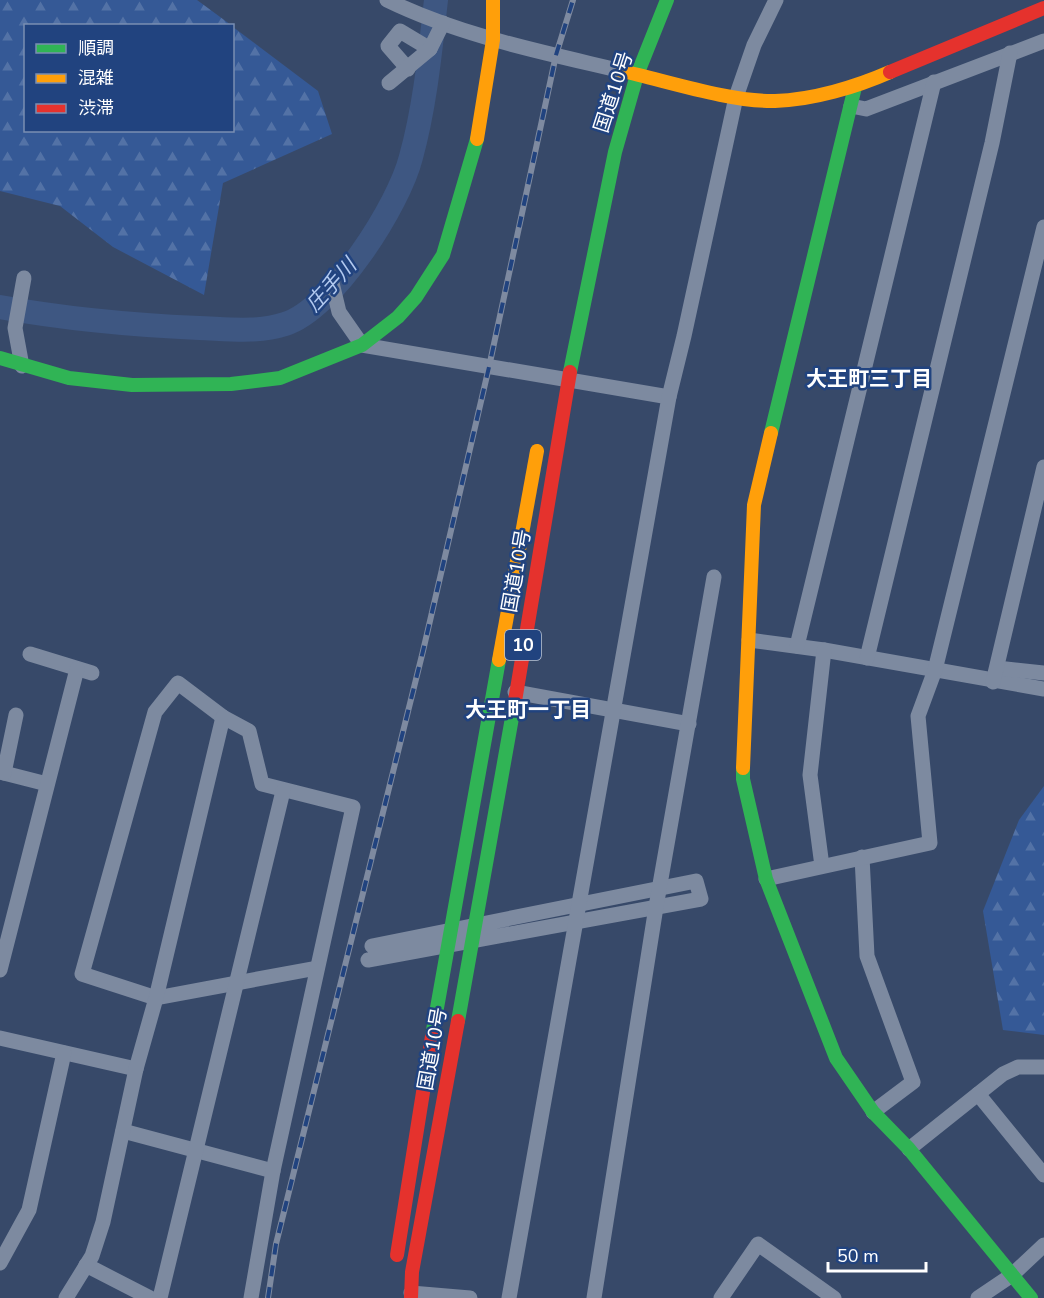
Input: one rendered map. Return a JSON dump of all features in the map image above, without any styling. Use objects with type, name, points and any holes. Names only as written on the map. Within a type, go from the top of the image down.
[{"type":"main road","points":[[0,358],[69,378],[132,385],[231,384],[280,378],[362,345],[398,317],[416,297],[443,255],[477,139],[493,40],[493,0]]},
{"type":"main road","name":"国道10号","points":[[411,1296],[423,1209],[504,766],[568,380],[615,152],[637,75],[667,0]]},
{"type":"main road","points":[[622,71],[735,97],[774,101],[855,87],[1044,8]]},
{"type":"main road","points":[[855,87],[754,505],[743,779],[765,879],[836,1058],[873,1112],[909,1149],[1030,1298]]},
{"type":"main road","name":"国道10号","points":[[580,252],[614,105]]},
{"type":"main road","name":"国道10号","points":[[394,1270],[448,938],[540,435]]},
{"type":"street","points":[[387,0],[416,14],[493,40],[622,71]]},
{"type":"street","points":[[509,1298],[574,921],[669,397],[735,97],[754,45],[776,0]]},
{"type":"street","points":[[389,83],[430,49],[449,25]]},
{"type":"street","points":[[408,69],[388,46],[400,31],[430,49]]},
{"type":"street","points":[[851,106],[866,109],[1044,41]]},
{"type":"street","points":[[867,658],[992,143],[1010,53]]},
{"type":"street","points":[[797,646],[934,82]]},
{"type":"street","points":[[765,879],[930,843],[918,716],[935,670],[1044,227]]},
{"type":"street","points":[[22,366],[15,327],[24,278]]},
{"type":"street","points":[[332,283],[339,312],[362,345],[669,397]]},
{"type":"street","points":[[995,675],[1044,467]]},
{"type":"street","points":[[594,1298],[656,907],[714,577]]},
{"type":"street","points":[[749,640],[824,650],[935,670],[995,675],[1044,673]]},
{"type":"street","points":[[822,866],[810,775],[824,650]]},
{"type":"street","points":[[0,970],[47,784],[84,671],[30,654]]},
{"type":"street","points":[[995,675],[1044,689]]},
{"type":"street","points":[[251,1298],[273,1171],[353,807],[262,784],[249,731],[223,717],[178,683],[155,712],[82,974],[156,998],[317,968]]},
{"type":"street","points":[[515,692],[688,724]]},
{"type":"street","points":[[16,715],[2,772],[47,784]]},
{"type":"street","points":[[66,1298],[92,1256],[103,1222],[136,1070],[156,998],[223,717]]},
{"type":"street","points":[[160,1298],[283,791]]},
{"type":"street","points":[[862,857],[867,956],[913,1082],[873,1112]]},
{"type":"street","points":[[370,953],[448,938],[577,905],[696,881],[701,899],[574,921],[473,932]]},
{"type":"street","points":[[0,1038],[136,1070]]},
{"type":"street","points":[[0,1263],[29,1210],[64,1053]]},
{"type":"street","points":[[909,1149],[1003,1074],[1018,1067],[1044,1067]]},
{"type":"street","points":[[978,1094],[1044,1175]]},
{"type":"street","points":[[123,1131],[273,1171]]},
{"type":"street","points":[[721,1298],[758,1244],[834,1298]]},
{"type":"street","points":[[978,1298],[1012,1275],[1044,1245]]},
{"type":"street","points":[[86,1265],[150,1298]]},
{"type":"street","points":[[411,1296],[470,1298]]},
{"type":"green space","points":[[0,0],[197,0],[230,24],[24,24],[24,132],[234,132],[234,28],[318,91],[332,134],[223,183],[204,295],[113,247],[60,206],[0,191]]},
{"type":"green space","points":[[1044,786],[1044,1035],[1003,1030],[983,911],[1019,820]]},
{"type":"waterway","name":"庄手川","points":[[0,307],[100,321],[232,330],[274,327],[304,314],[343,277],[362,253],[379,227],[404,177],[416,138],[436,0]]},
{"type":"railway","points":[[268,1298],[276,1244],[423,651],[489,367],[556,55],[573,0]]},
{"type":"traffic: fast","points":[[570,372],[615,152],[637,75],[667,0]]},
{"type":"traffic: fast","points":[[771,433],[855,87]]},
{"type":"traffic: fast","points":[[0,358],[69,378],[132,385],[231,384],[280,378],[362,345],[398,317],[416,297],[443,255],[477,139]]},
{"type":"traffic: fast","points":[[432,1036],[499,660]]},
{"type":"traffic: fast","points":[[458,1021],[515,701]]},
{"type":"traffic: fast","points":[[743,768],[743,779],[766,879],[836,1058],[873,1112],[909,1149],[1031,1298]]},
{"type":"traffic: slow","points":[[477,139],[493,40],[493,0]]},
{"type":"traffic: slow","points":[[622,71],[719,95],[775,101],[834,92],[890,72]]},
{"type":"traffic: slow","points":[[743,768],[754,505],[771,433]]},
{"type":"traffic: slow","points":[[499,660],[537,451]]},
{"type":"traffic: jam","points":[[890,72],[1044,8]]},
{"type":"traffic: jam","points":[[515,701],[570,372]]},
{"type":"traffic: jam","points":[[411,1298],[412,1272],[458,1021]]},
{"type":"traffic: jam","points":[[397,1255],[432,1036]]},
{"type":"district","name":"大王町三丁目","points":[[869,379]]},
{"type":"district","name":"大王町一丁目","points":[[528,710]]}]
